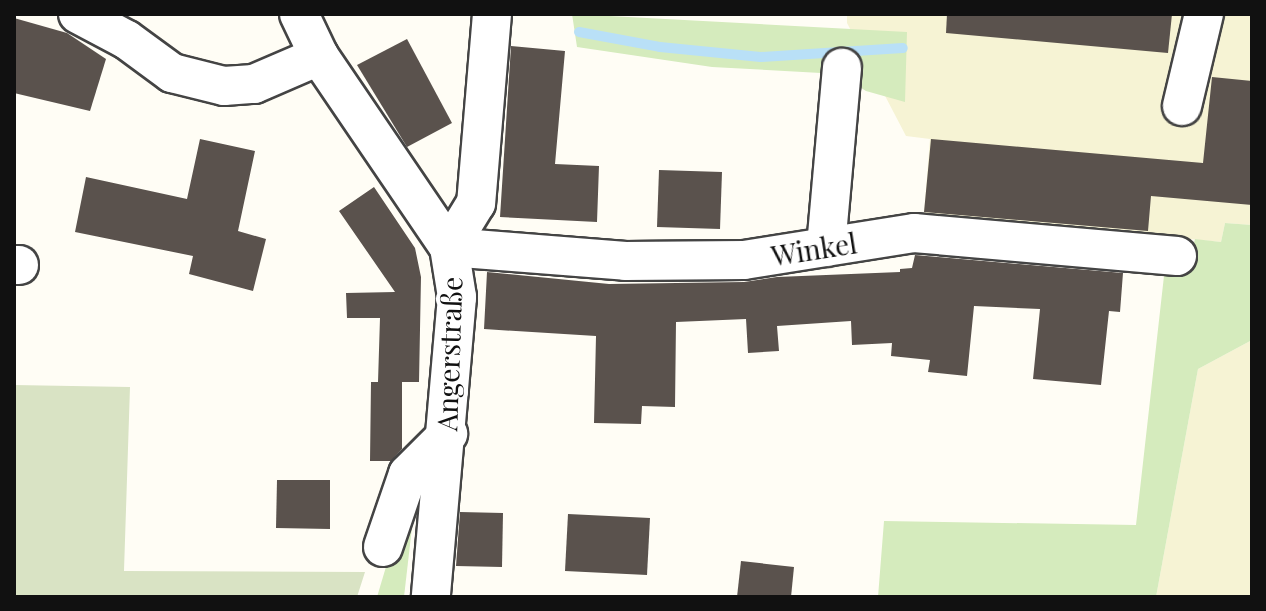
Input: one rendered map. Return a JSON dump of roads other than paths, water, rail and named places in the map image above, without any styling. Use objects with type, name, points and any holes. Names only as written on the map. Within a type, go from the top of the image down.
[{"type":"street","points":[[78,14],[127,40],[172,73],[224,86],[254,84],[319,56]]},
{"type":"street","name":"Angerstraße","points":[[299,14],[319,56],[449,247],[457,297],[448,434],[431,597]]},
{"type":"street","points":[[449,247],[476,203],[492,14]]},
{"type":"street","points":[[1182,106],[1204,14]]},
{"type":"street","points":[[826,247],[842,68]]},
{"type":"street","name":"Winkel","points":[[449,247],[625,261],[744,260],[914,233],[1177,256]]},
{"type":"street","points":[[383,547],[408,474],[448,434]]},
{"type":"waterway","points":[[579,32],[660,47],[761,57],[903,48]]}]
